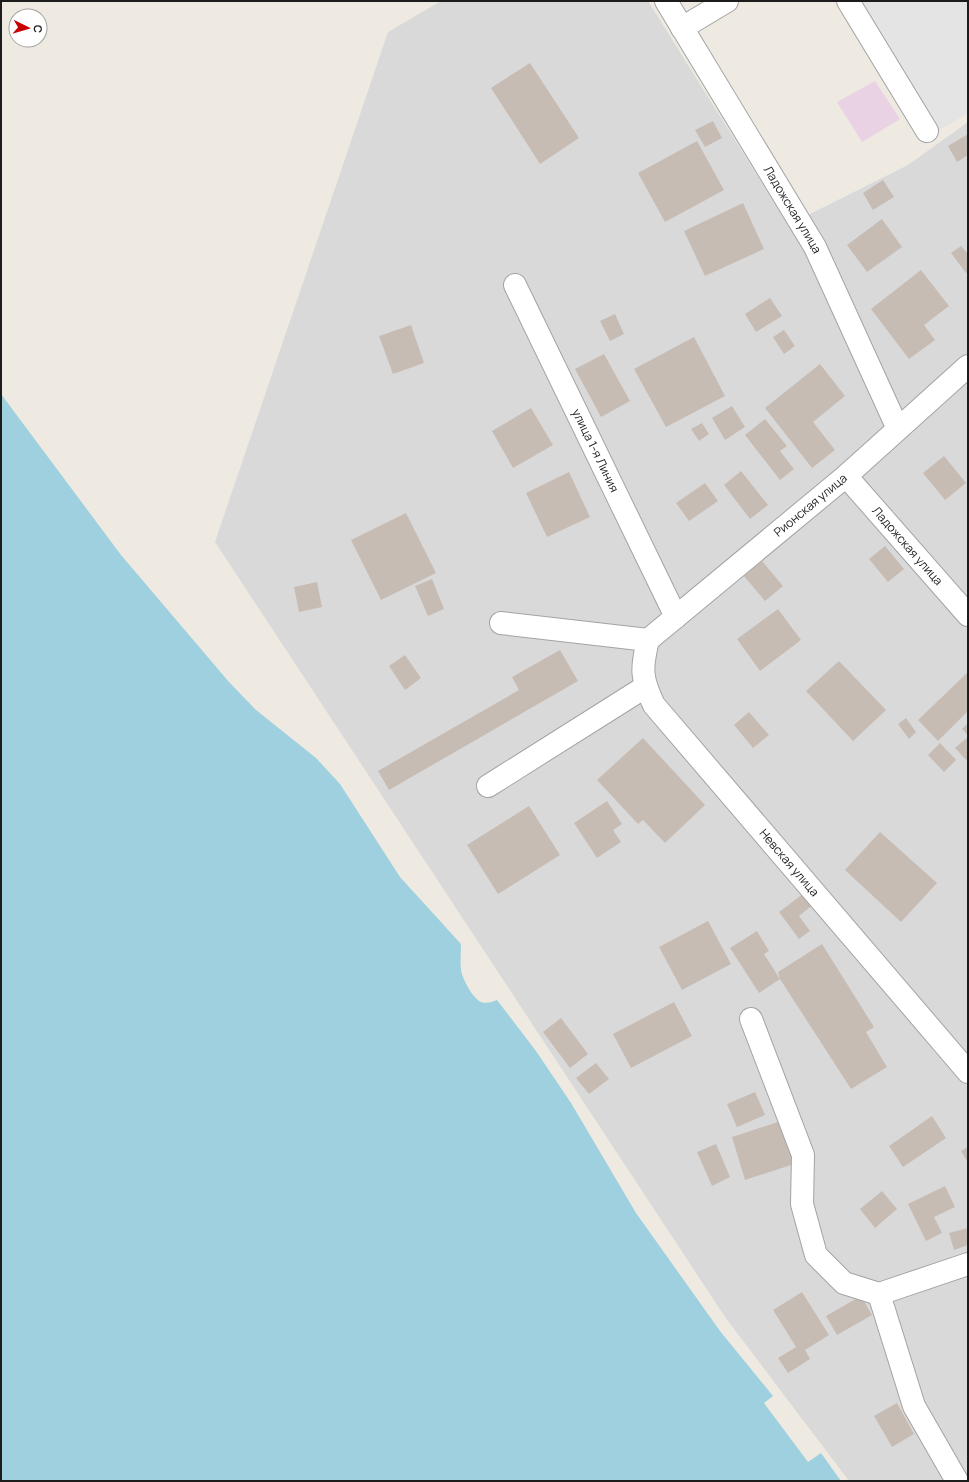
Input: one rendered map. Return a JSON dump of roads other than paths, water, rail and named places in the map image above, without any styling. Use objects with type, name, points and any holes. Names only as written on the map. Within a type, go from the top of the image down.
[{"type":"street","name":"Ладожская улица","points":[[666,1],[816,247],[898,429]]},
{"type":"street","points":[[682,28],[727,1]]},
{"type":"street","points":[[848,1],[927,131]]},
{"type":"street","name":"улица 1-я Линия","points":[[515,285],[676,617]]},
{"type":"street","name":"Рионская улица","points":[[648,640],[846,476],[968,366]]},
{"type":"street","name":"Ладожская улица","points":[[846,476],[968,615]]},
{"type":"street","points":[[501,623],[648,640]]},
{"type":"street","name":"Невская улица","points":[[648,640],[642,664],[645,687],[654,705],[968,1072]]},
{"type":"street","points":[[488,786],[645,687]]},
{"type":"street","points":[[751,1019],[803,1155],[802,1204],[816,1255],[844,1283],[879,1294],[968,1264]]},
{"type":"street","points":[[879,1294],[914,1406],[957,1481]]},
{"type":"water","points":[[1,394],[121,555],[229,682],[256,710],[316,758],[340,784],[400,877],[461,944],[461,970],[471,993],[483,1003],[497,1000],[536,1051],[571,1103],[636,1213],[720,1331],[773,1396],[764,1403],[808,1462],[821,1453],[841,1481],[1,1481]]}]
